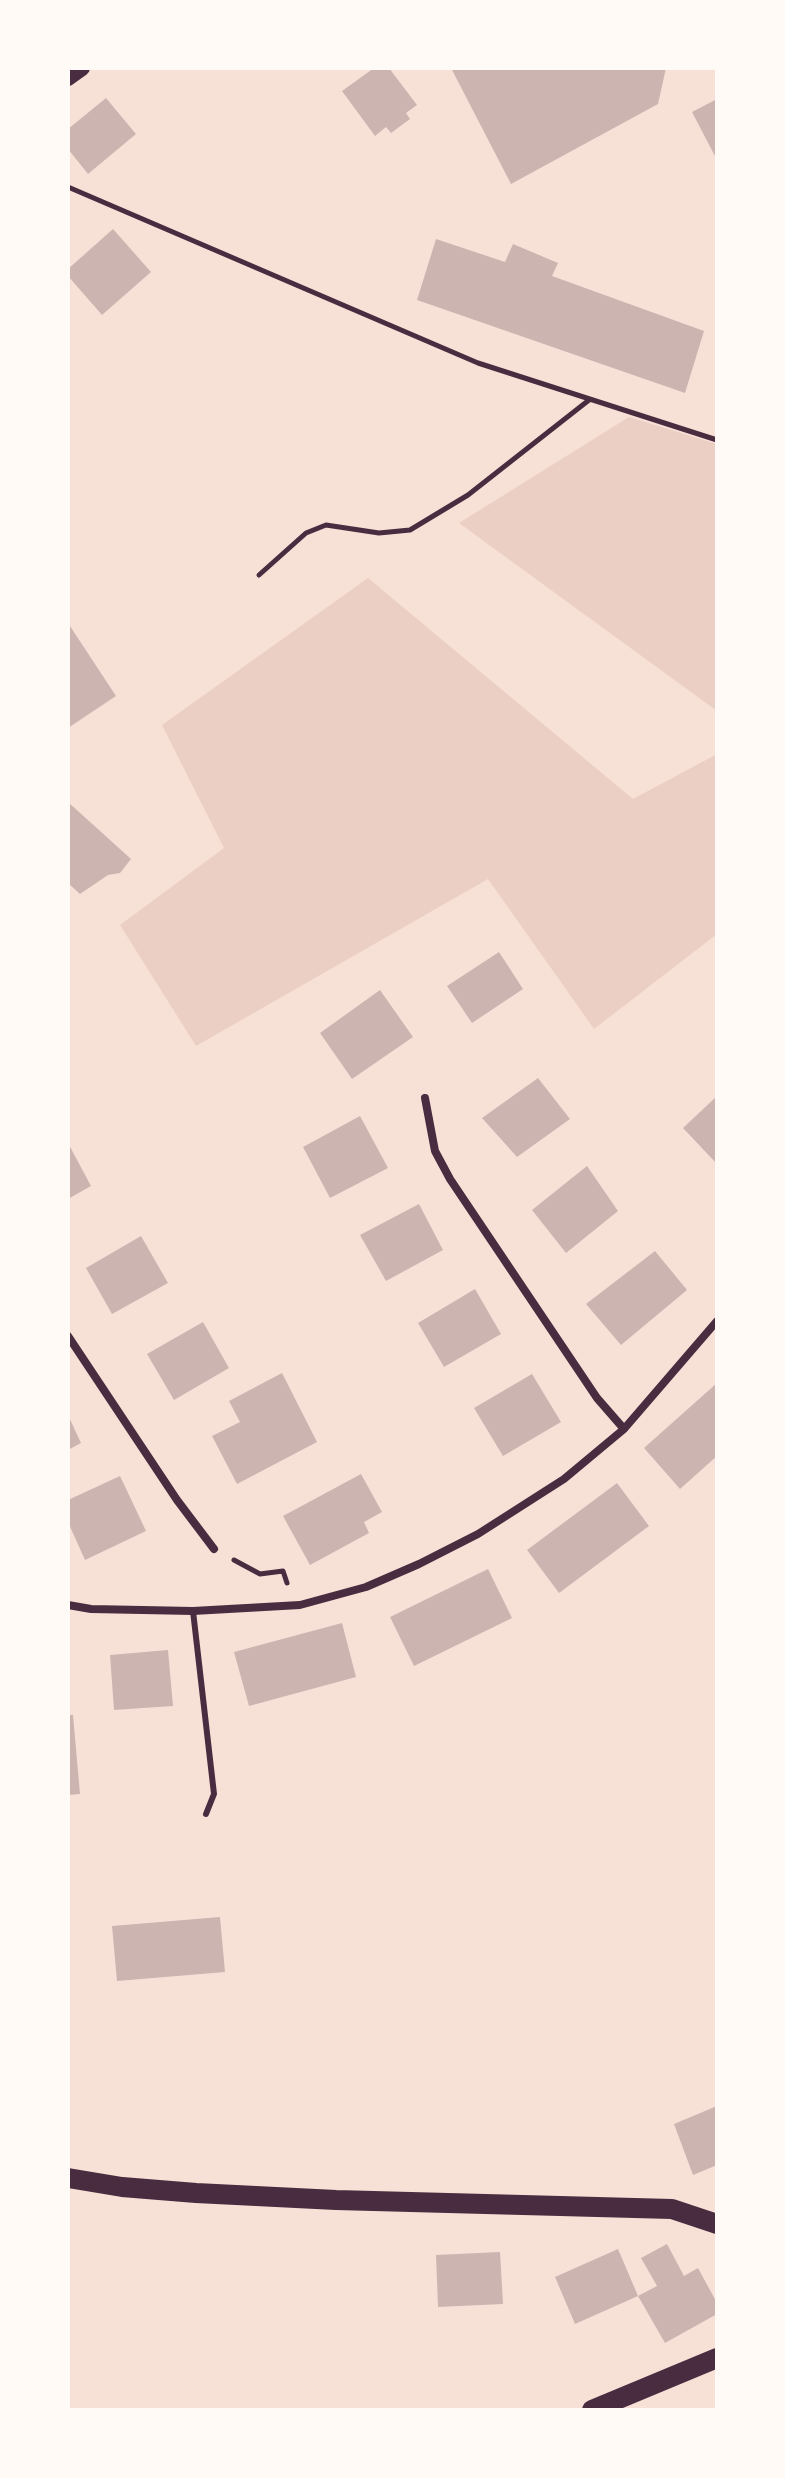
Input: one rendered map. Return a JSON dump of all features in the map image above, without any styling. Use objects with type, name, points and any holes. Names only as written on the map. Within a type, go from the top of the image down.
[{"type":"main road","points":[[68,78],[82,68]]},
{"type":"main road","points":[[68,2178],[122,2187],[212,2194],[672,2209],[717,2224]]},
{"type":"main road","points":[[592,2410],[717,2358]]},
{"type":"street","points":[[425,1098],[435,1151],[450,1179],[597,1398],[624,1429]]},
{"type":"street","points":[[68,1605],[91,1609],[193,1611],[300,1605],[366,1587],[419,1564],[478,1534],[564,1479],[624,1429],[717,1321]]},
{"type":"street","points":[[68,1336],[177,1500],[214,1549]]},
{"type":"lane","points":[[193,1611],[214,1794],[206,1814]]},
{"type":"path","points":[[68,187],[478,363],[717,440]]},
{"type":"path","points":[[259,575],[306,533],[326,525],[379,533],[410,530],[468,495],[590,400]]},
{"type":"path","points":[[214,1549],[260,1574],[283,1571],[284,1579]]},
{"type":"shaded area","points":[[629,417],[717,444],[717,711],[459,523]]},
{"type":"shaded area","points":[[368,578],[633,799],[717,754],[717,934],[594,1029],[488,879],[196,1046],[120,925],[224,848],[162,725]]},
{"type":"building","points":[[374,68],[389,68],[417,105],[406,113],[410,119],[391,133],[386,127],[375,136],[342,91]]},
{"type":"building","points":[[451,68],[666,68],[658,104],[511,184]]},
{"type":"building","points":[[106,98],[136,134],[88,174],[68,149],[68,129]]},
{"type":"building","points":[[717,99],[717,160],[692,112]]},
{"type":"building","points":[[113,229],[151,272],[102,315],[68,276],[68,269]]},
{"type":"building","points":[[436,239],[505,262],[513,244],[558,263],[552,276],[704,331],[685,393],[417,300]]},
{"type":"building","points":[[68,623],[116,696],[68,728]]},
{"type":"building","points":[[68,802],[131,859],[120,873],[108,875],[80,894],[68,883]]},
{"type":"building","points":[[499,952],[523,989],[472,1023],[447,986]]},
{"type":"building","points":[[380,990],[413,1037],[352,1079],[320,1033]]},
{"type":"building","points":[[538,1078],[570,1119],[517,1157],[482,1118]]},
{"type":"building","points":[[717,1096],[717,1164],[683,1128]]},
{"type":"building","points":[[360,1116],[388,1168],[330,1198],[303,1147]]},
{"type":"building","points":[[68,1143],[91,1186],[68,1199]]},
{"type":"building","points":[[587,1166],[618,1211],[566,1253],[532,1210]]},
{"type":"building","points":[[419,1204],[443,1250],[386,1281],[360,1235]]},
{"type":"building","points":[[141,1236],[168,1283],[112,1314],[86,1268]]},
{"type":"building","points":[[655,1251],[687,1290],[621,1345],[586,1304]]},
{"type":"building","points":[[475,1289],[501,1334],[444,1367],[418,1323]]},
{"type":"building","points":[[203,1322],[229,1368],[174,1400],[147,1354]]},
{"type":"building","points":[[282,1373],[317,1442],[237,1484],[212,1436],[240,1422],[229,1401]]},
{"type":"building","points":[[532,1374],[561,1422],[503,1456],[474,1408]]},
{"type":"building","points":[[717,1383],[717,1456],[680,1489],[644,1448]]},
{"type":"building","points":[[68,1415],[81,1443],[68,1450]]},
{"type":"building","points":[[361,1474],[382,1512],[364,1522],[369,1533],[310,1565],[283,1516]]},
{"type":"building","points":[[120,1476],[146,1531],[85,1560],[68,1522],[68,1500]]},
{"type":"building","points":[[617,1483],[649,1526],[559,1593],[527,1550]]},
{"type":"building","points":[[488,1569],[512,1618],[414,1666],[390,1617]]},
{"type":"building","points":[[342,1623],[356,1677],[249,1706],[234,1652]]},
{"type":"building","points":[[168,1650],[173,1706],[114,1710],[110,1655]]},
{"type":"building","points":[[68,1715],[73,1715],[80,1794],[68,1795]]},
{"type":"building","points":[[220,1917],[225,1972],[117,1981],[112,1926]]},
{"type":"building","points":[[717,2106],[717,2165],[693,2175],[674,2124]]},
{"type":"building","points":[[667,2244],[684,2276],[698,2268],[717,2303],[717,2314],[665,2343],[638,2296],[657,2286],[641,2258]]},
{"type":"building","points":[[618,2249],[638,2296],[575,2324],[555,2277]]},
{"type":"building","points":[[500,2252],[503,2304],[438,2307],[436,2255]]}]
